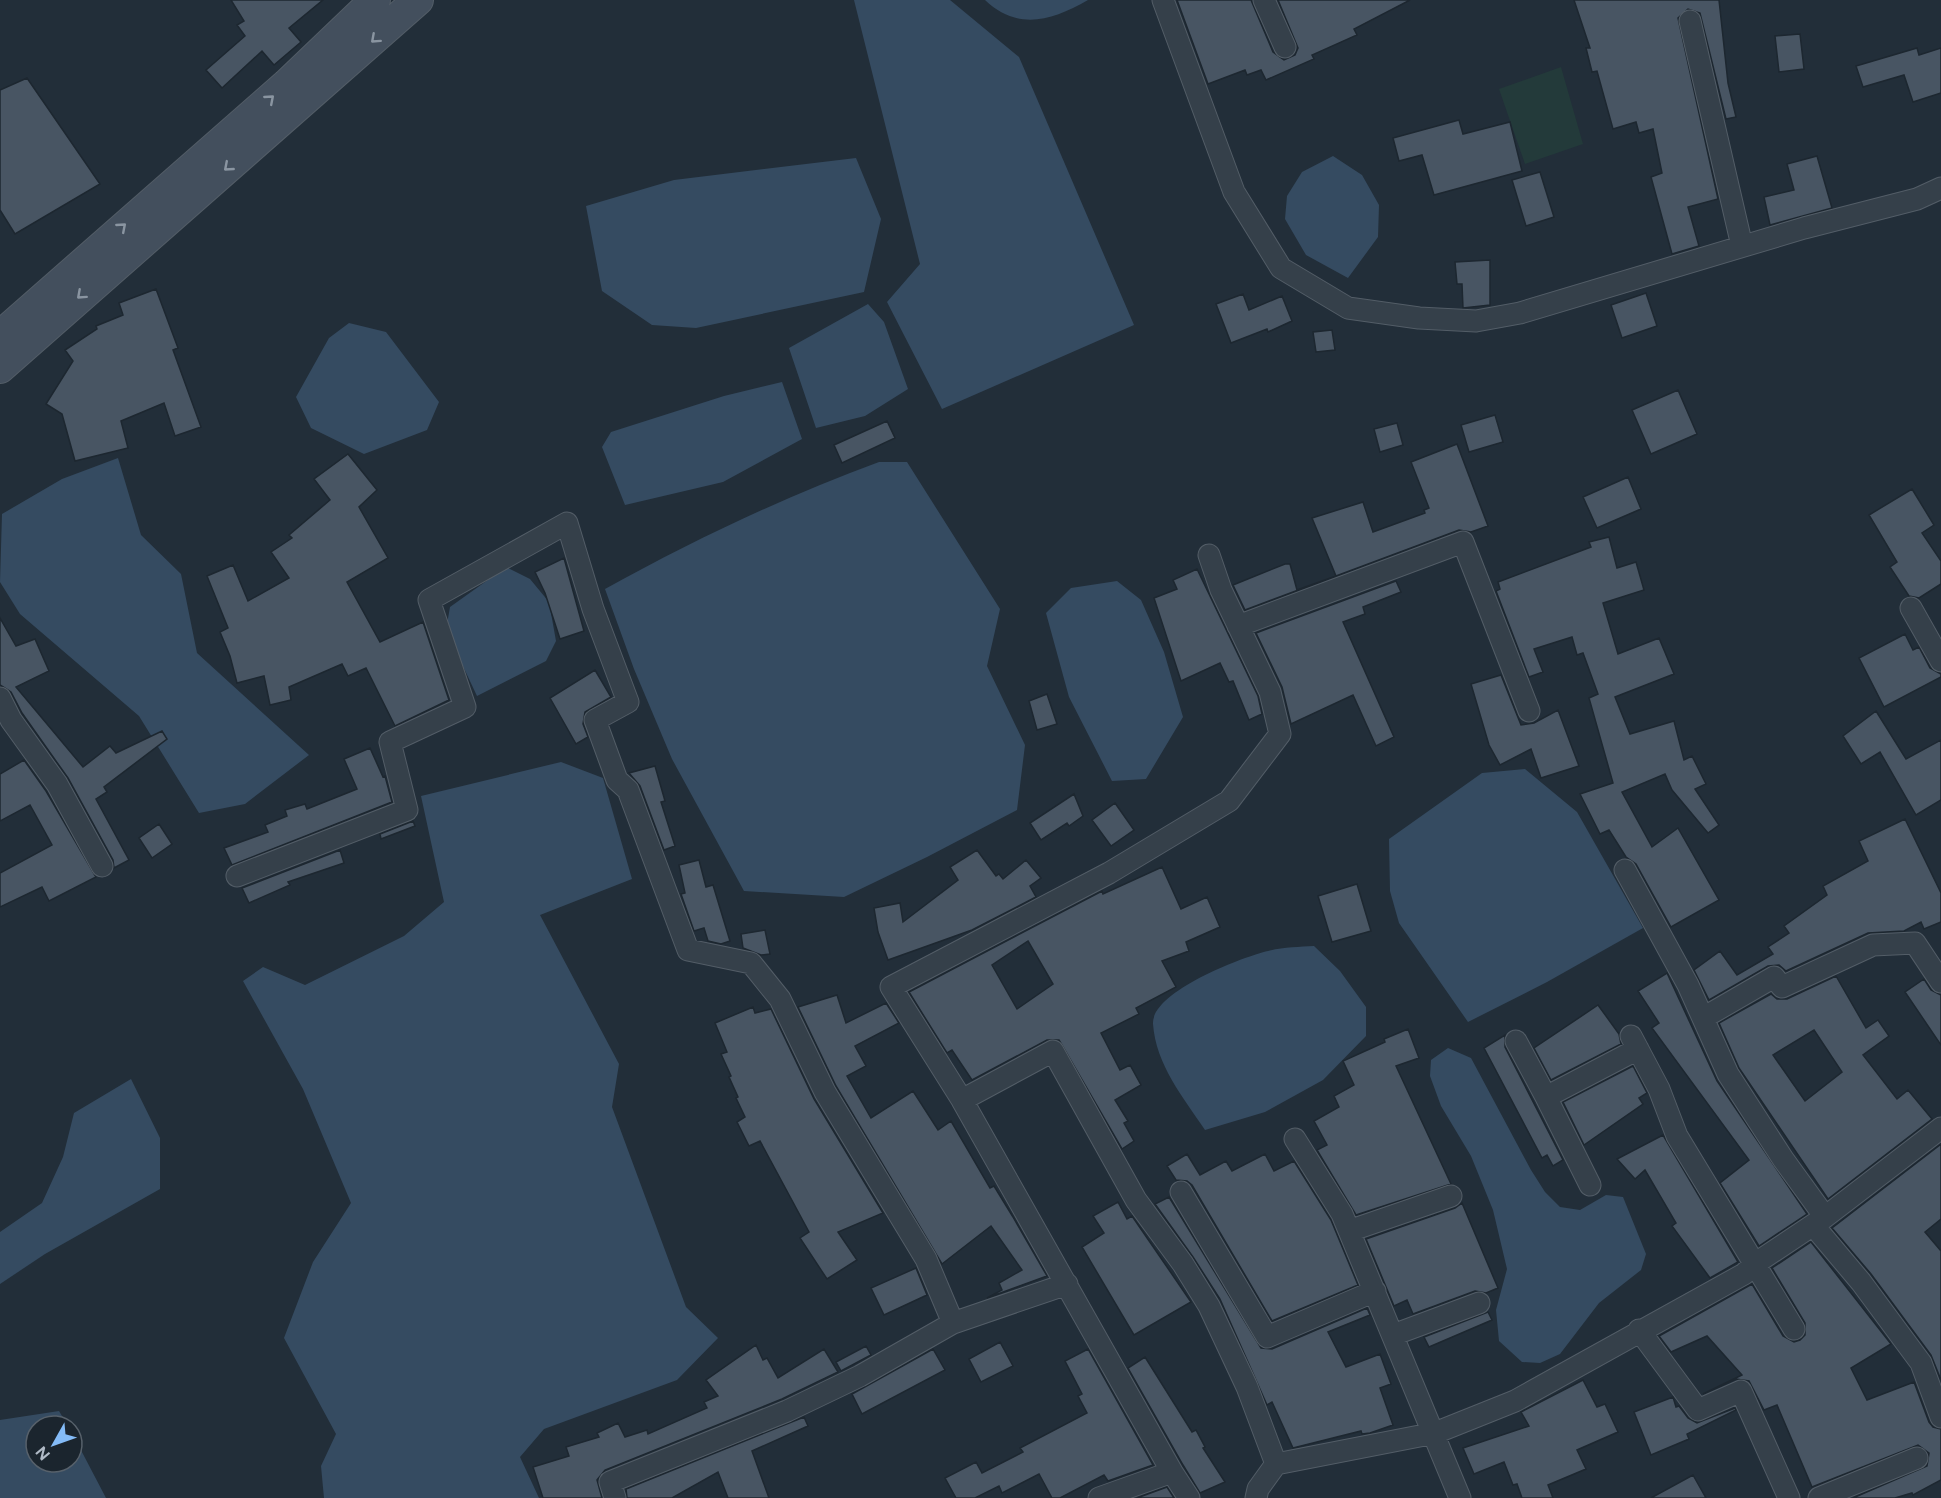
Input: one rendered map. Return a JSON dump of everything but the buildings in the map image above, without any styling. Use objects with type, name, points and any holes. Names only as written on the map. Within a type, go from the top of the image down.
[{"type":"main road","points":[[0,336],[287,84],[375,0]]},
{"type":"main road","points":[[0,368],[418,0]]},
{"type":"street","points":[[1163,0],[1234,192],[1281,268],[1348,308],[1419,318],[1476,321],[1520,313],[1742,246],[1917,199],[1941,188]]},
{"type":"street","points":[[1264,0],[1285,47]]},
{"type":"street","points":[[1690,21],[1742,246]]},
{"type":"street","points":[[237,876],[406,810],[390,742],[465,707],[429,600],[567,523],[593,609],[628,702],[595,720],[617,780],[628,790],[688,950],[751,963],[780,999],[825,1092],[926,1259],[953,1323]]},
{"type":"street","points":[[1238,626],[1463,542],[1529,711]]},
{"type":"street","points":[[1189,1498],[1172,1472],[962,1100],[891,987],[1109,873],[1229,801],[1280,734],[1270,692],[1238,626],[1209,555]]},
{"type":"street","points":[[1911,608],[1941,661]]},
{"type":"street","points":[[0,698],[11,720],[57,784],[102,866]]},
{"type":"street","points":[[1625,870],[1688,985],[1728,1074],[1783,1159],[1819,1221],[1922,1363],[1941,1417]]},
{"type":"street","points":[[1703,1018],[1774,977],[1782,987],[1873,945],[1916,943],[1941,982]]},
{"type":"street","points":[[1516,1041],[1590,1185]]},
{"type":"street","points":[[1546,1097],[1635,1043],[1659,1089],[1677,1136],[1727,1222],[1756,1263],[1794,1329]]},
{"type":"street","points":[[962,1100],[1053,1051],[1136,1200],[1183,1264],[1209,1306],[1248,1387],[1276,1464]]},
{"type":"street","points":[[1256,1498],[1258,1489],[1276,1464],[1435,1433],[1515,1401],[1639,1330],[1744,1274],[1756,1263],[1819,1221],[1941,1128]]},
{"type":"street","points":[[1295,1139],[1342,1214],[1435,1433],[1460,1498]]},
{"type":"street","points":[[1181,1192],[1267,1338],[1375,1291]]},
{"type":"street","points":[[1349,1231],[1451,1196]]},
{"type":"street","points":[[615,1498],[610,1482],[787,1411],[860,1376],[953,1323],[1067,1284]]},
{"type":"street","points":[[1393,1335],[1479,1303]]},
{"type":"street","points":[[1639,1330],[1698,1410],[1741,1391],[1789,1498]]},
{"type":"street","points":[[1819,1498],[1917,1458]]},
{"type":"street","points":[[1099,1498],[1172,1472]]},
{"type":"green space","points":[[1561,67],[1583,144],[1525,164],[1499,89]]},
{"type":"water","points":[[854,0],[950,0],[1019,57],[1134,325],[942,409],[887,302],[920,264]]},
{"type":"water","points":[[985,0],[1088,0],[1061,13],[1035,20],[1010,16],[997,10]]},
{"type":"water","points":[[1333,156],[1362,175],[1379,205],[1378,237],[1348,278],[1306,255],[1285,219],[1287,196],[1302,172]]},
{"type":"water","points":[[856,158],[881,219],[864,292],[696,328],[652,325],[602,291],[586,206],[674,180]]},
{"type":"water","points":[[868,304],[884,322],[908,389],[865,416],[816,428],[789,348]]},
{"type":"water","points":[[349,323],[386,332],[439,402],[427,430],[364,454],[311,428],[296,397],[329,338]]},
{"type":"water","points":[[782,382],[802,439],[723,482],[625,505],[602,447],[611,432],[724,396]]},
{"type":"water","points":[[118,458],[141,535],[181,574],[197,653],[309,755],[245,804],[199,813],[139,716],[20,614],[0,582],[2,514],[62,479]]},
{"type":"water","points":[[879,462],[907,462],[1000,609],[987,666],[1025,745],[1017,810],[844,897],[744,891],[672,759],[634,669],[605,589],[740,520]]},
{"type":"water","points":[[506,567],[530,579],[549,602],[556,641],[546,661],[477,696],[446,630],[450,607]]},
{"type":"water","points":[[1117,581],[1141,600],[1164,652],[1183,717],[1146,779],[1112,781],[1069,697],[1046,613],[1071,588]]},
{"type":"water","points":[[561,762],[603,778],[632,879],[540,915],[619,1064],[612,1107],[686,1307],[718,1338],[677,1380],[544,1429],[520,1457],[539,1498],[324,1498],[321,1466],[336,1434],[284,1338],[313,1262],[351,1203],[303,1089],[243,981],[263,967],[305,985],[404,936],[444,902],[421,796]]},
{"type":"water","points":[[1525,769],[1577,812],[1643,928],[1547,982],[1468,1022],[1399,923],[1390,891],[1389,839],[1482,773]]},
{"type":"water","points":[[1314,946],[1340,971],[1366,1007],[1366,1036],[1323,1080],[1265,1112],[1205,1130],[1172,1080],[1159,1053],[1153,1024],[1156,1012],[1166,1000],[1182,988],[1239,960],[1268,951]]},
{"type":"water","points":[[1448,1048],[1471,1058],[1545,1192],[1560,1207],[1580,1210],[1606,1195],[1623,1197],[1646,1254],[1641,1270],[1599,1303],[1560,1354],[1540,1363],[1522,1362],[1499,1341],[1496,1310],[1507,1269],[1493,1210],[1471,1156],[1441,1106],[1430,1076],[1431,1060]]},
{"type":"water","points":[[131,1079],[160,1138],[160,1189],[45,1254],[0,1284],[0,1232],[42,1203],[63,1157],[74,1113]]},
{"type":"water","points":[[59,1411],[61,1414],[39,1414]]},
{"type":"water","points":[[24,1416],[24,1474],[84,1474],[84,1456],[106,1498],[0,1498],[0,1420]]}]
